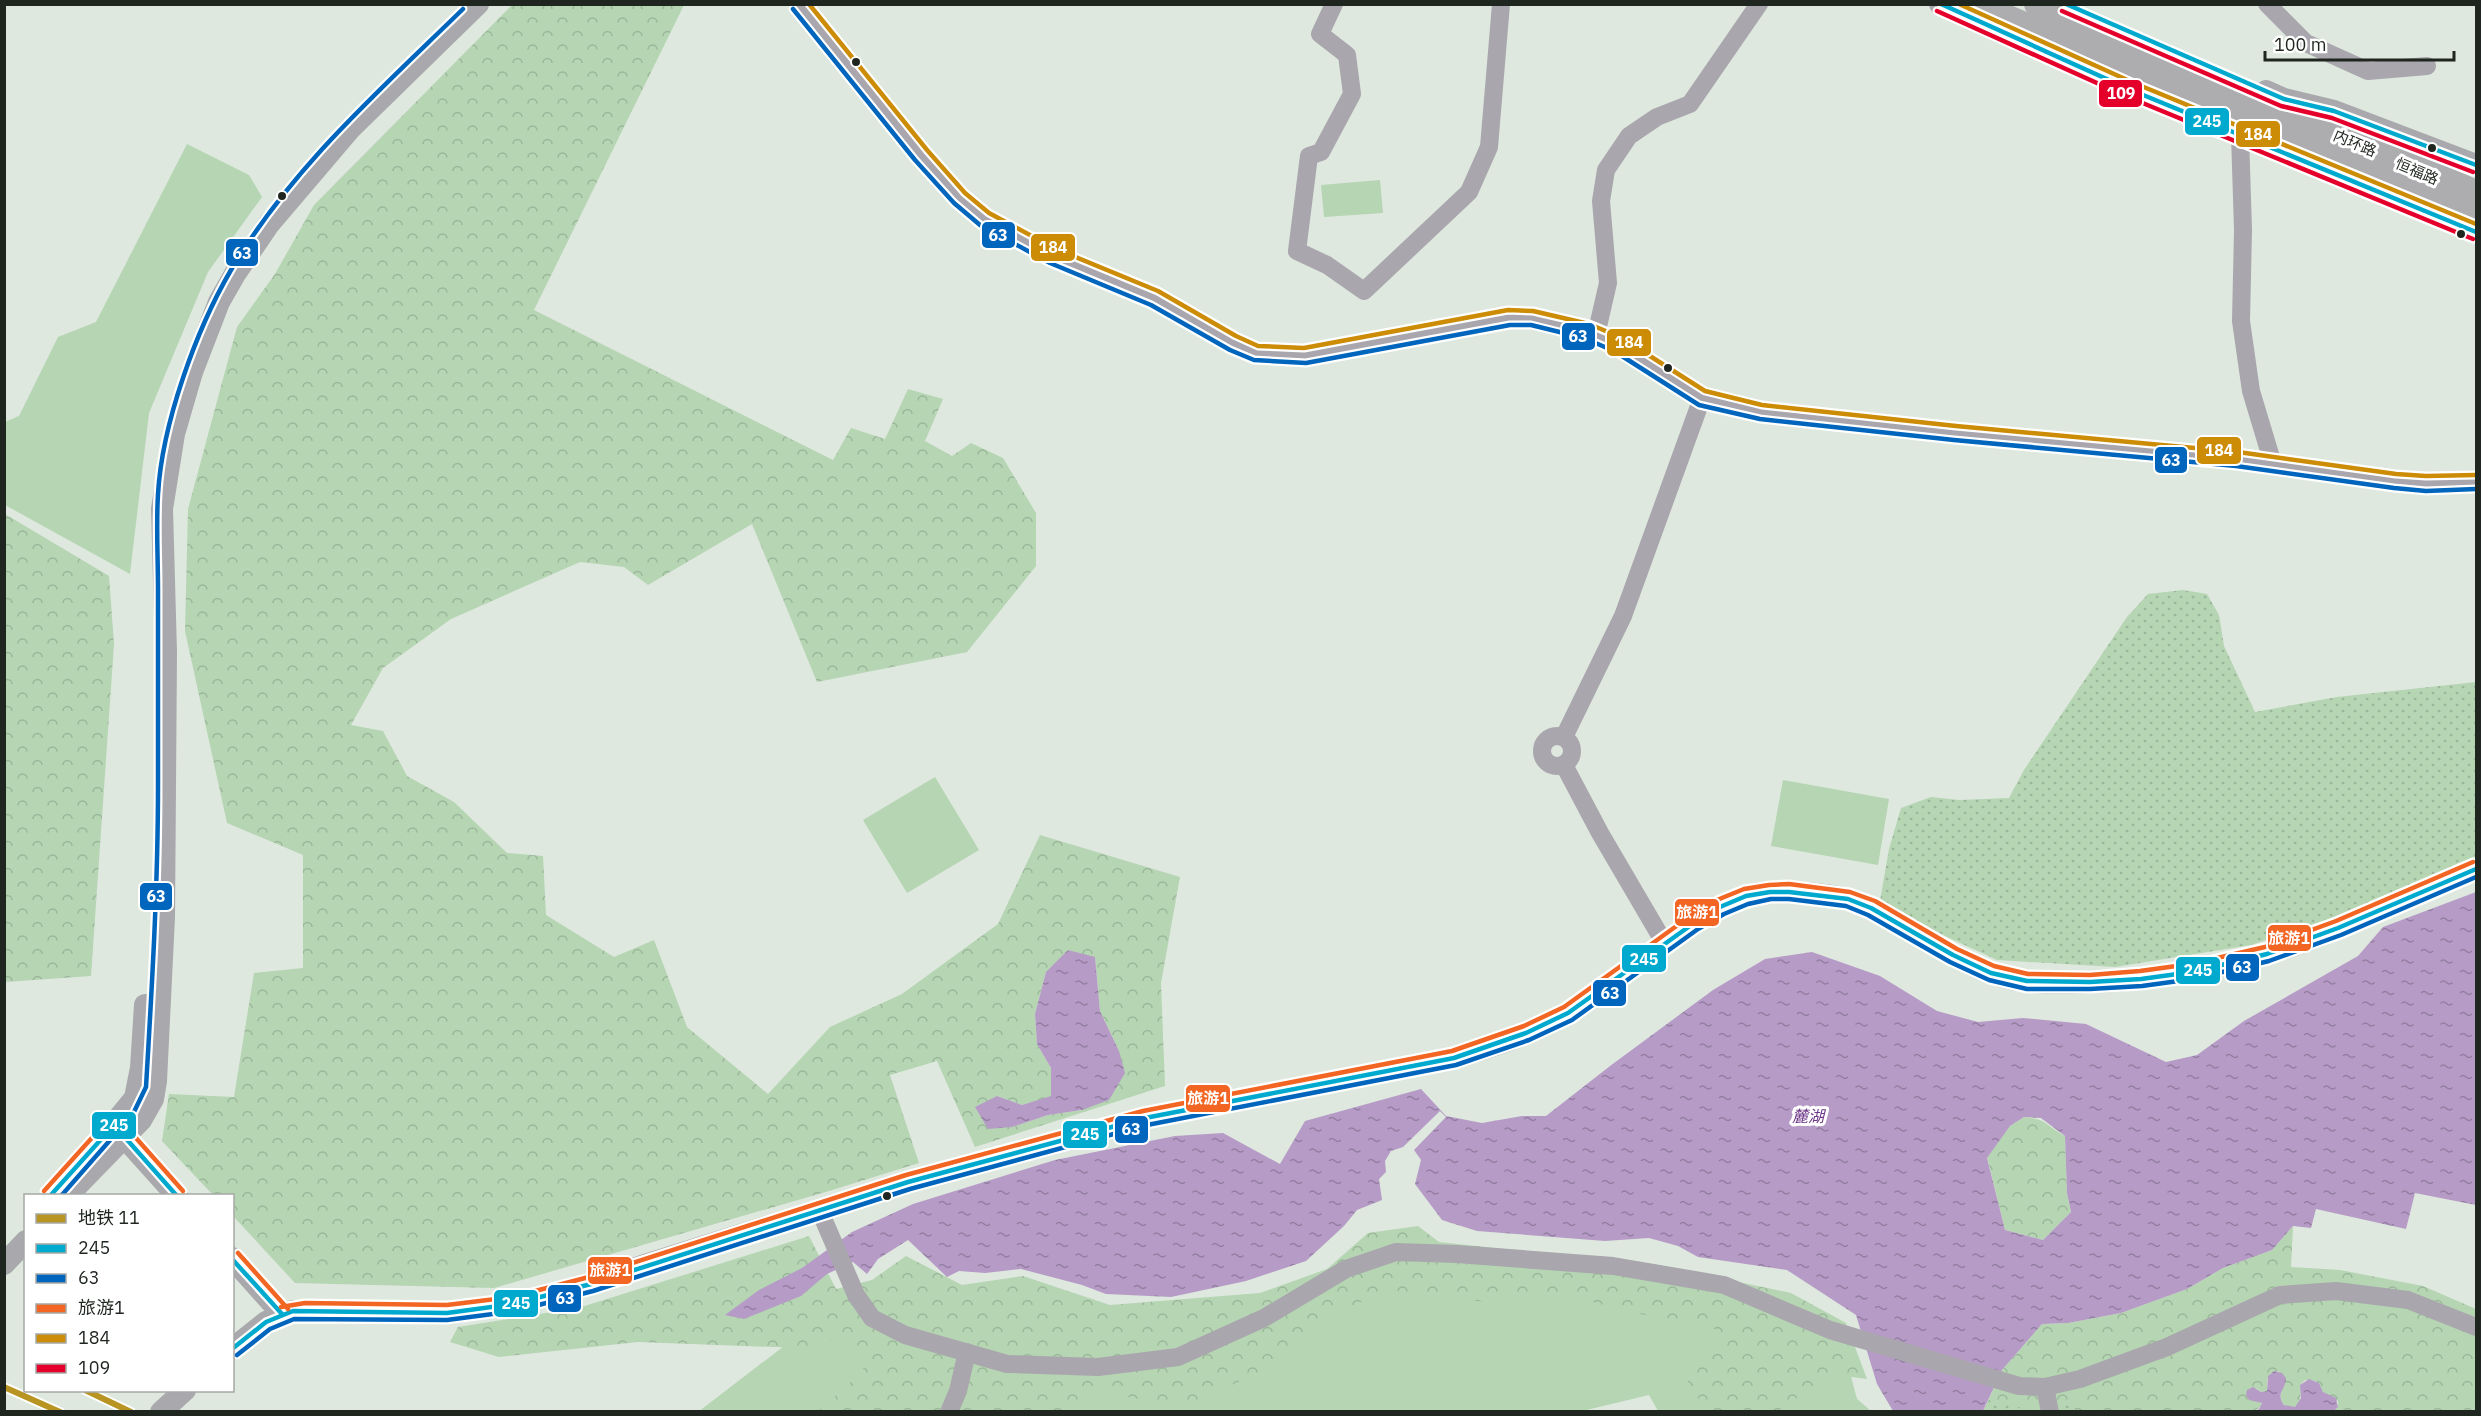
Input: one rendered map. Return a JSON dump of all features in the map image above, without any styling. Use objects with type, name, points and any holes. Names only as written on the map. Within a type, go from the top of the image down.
[{"type":"highway","name":"内环路","points":[[1975,4],[2343,161],[2476,213]]},
{"type":"highway","name":"内环路","points":[[2037,4],[2476,194]]},
{"type":"highway","points":[[2284,99],[2476,174]]},
{"type":"main road","points":[[69,1194],[119,1131],[135,1098],[141,1068],[150,869],[150,492],[154,462],[171,392],[205,300],[243,235],[285,182],[346,113],[458,4]]},
{"type":"main road","points":[[52,1194],[119,1131],[148,1109],[156,1081],[164,896],[165,652],[162,509],[174,434],[192,372],[219,302],[241,264],[269,224],[350,130],[478,4]]},
{"type":"main road","points":[[1940,4],[2194,116],[2476,232]]},
{"type":"main road","name":"恒福路","points":[[1984,4],[2020,9],[2228,101],[2476,221]]},
{"type":"main road","points":[[2065,4],[2284,99],[2334,111],[2476,165]]},
{"type":"main road","points":[[2194,116],[2228,101],[2284,99]]},
{"type":"main road","name":"恒福路","points":[[2228,101],[2476,194]]},
{"type":"main road","points":[[234,1347],[266,1322],[282,1314],[305,1310],[447,1313],[513,1304],[591,1284],[908,1182],[1146,1118],[1454,1058],[1499,1044],[1566,1014],[1728,902],[1744,896],[1770,892],[1849,899],[1876,911],[1972,964],[2010,979],[2045,982],[2133,981],[2214,967],[2290,946],[2476,869]]},
{"type":"main road","points":[[119,1131],[175,1194]]},
{"type":"main road","points":[[4,1244],[24,1223]]},
{"type":"main road","points":[[4,1264],[24,1242]]},
{"type":"main road","points":[[234,1260],[282,1314]]},
{"type":"main road","points":[[161,1412],[183,1392]]},
{"type":"street","points":[[799,4],[921,155],[960,198],[986,219],[1053,256],[1154,298],[1233,343],[1256,352],[1280,356],[1305,356],[1509,317],[1532,318],[1557,323],[1617,344],[1702,398],[1734,407],[1797,417],[2273,464],[2364,478],[2415,483],[2476,482]]},
{"type":"street","points":[[1334,4],[1320,34],[1347,55],[1352,94],[1322,152],[1309,156],[1297,251],[1327,265],[1364,291],[1469,192],[1489,147],[1501,4]]},
{"type":"street","points":[[1596,335],[1608,283],[1600,201],[1606,170],[1629,136],[1657,117],[1689,104],[1759,4]]},
{"type":"street","points":[[2267,4],[2306,43],[2368,71],[2427,66]]},
{"type":"street","points":[[2240,135],[2243,230],[2241,321],[2251,391],[2273,464]]},
{"type":"street","points":[[1564,737],[1623,616],[1702,398]]},
{"type":"street","points":[[1564,737],[1571,744],[1573,754],[1564,765],[1549,764],[1545,760],[1542,751],[1549,738],[1564,737]]},
{"type":"street","points":[[1564,765],[1665,944]]},
{"type":"street","points":[[819,1209],[856,1295],[872,1318],[905,1335],[1007,1364],[1098,1367],[1178,1358],[1264,1318],[1346,1269],[1396,1252],[1457,1254],[1613,1266],[1724,1285],[1830,1330],[2019,1386],[2045,1387],[2080,1379],[2167,1347],[2280,1295],[2336,1292],[2408,1300],[2476,1327]]},
{"type":"street","points":[[949,1412],[958,1391],[967,1352]]},
{"type":"street","points":[[2045,1387],[2050,1412]]},
{"type":"green space","points":[[512,5],[684,5],[534,310],[833,460],[851,428],[885,439],[908,389],[943,399],[925,441],[952,456],[971,443],[1003,458],[1036,513],[1036,566],[967,652],[817,682],[752,524],[648,585],[624,567],[580,562],[451,619],[383,668],[351,725],[383,731],[407,776],[454,802],[507,853],[543,856],[546,915],[614,957],[654,940],[687,1027],[768,1094],[830,1027],[902,994],[998,924],[1040,835],[1180,877],[1161,983],[1165,1086],[975,1147],[937,1061],[890,1075],[919,1163],[494,1288],[295,1283],[234,1217],[234,1194],[212,1194],[162,1141],[169,1094],[234,1097],[254,973],[303,968],[303,855],[227,823],[185,631],[188,509],[237,327],[275,274],[314,205]],"holes":[[[1095,957],[1100,1011],[1119,1051],[1082,1110],[1048,1115],[1012,1127],[997,1096],[1022,1105],[1051,1097],[1051,1068],[1037,1044],[1035,1014],[1046,972]]]},
{"type":"green space","points":[[187,144],[249,175],[262,197],[208,272],[149,413],[130,574],[5,505],[5,422],[19,416],[58,337],[96,322]]},
{"type":"green space","points":[[1380,180],[1383,213],[1324,217],[1321,185]]},
{"type":"green space","points":[[5,514],[109,576],[114,644],[91,976],[5,982]]},
{"type":"green space","points":[[2183,590],[2207,594],[2219,615],[2224,646],[2255,712],[2337,697],[2476,682],[2476,857],[2350,912],[2251,945],[2115,967],[1997,960],[1945,936],[1880,901],[1889,849],[1901,808],[1931,797],[1959,800],[2009,798],[2024,770],[2127,617],[2148,594]]},
{"type":"green space","points":[[935,777],[979,850],[907,893],[863,820]]},
{"type":"green space","points":[[1783,780],[1889,799],[1878,865],[1771,846]]},
{"type":"green space","points":[[2024,1117],[2043,1121],[2065,1136],[2067,1193],[2071,1212],[2043,1240],[2005,1230],[1987,1157],[2010,1126]]},
{"type":"green space","points":[[1418,1226],[1439,1242],[1658,1265],[1791,1293],[1846,1323],[1867,1379],[1829,1374],[1779,1411],[1706,1411],[1682,1372],[1728,1342],[1709,1324],[1639,1314],[1553,1292],[1485,1302],[1391,1290],[1346,1308],[1271,1366],[1188,1406],[1099,1393],[1075,1412],[818,1411],[860,1374],[873,1352],[834,1340],[800,1348],[638,1342],[499,1357],[450,1342],[458,1327],[578,1308],[809,1236],[836,1289],[872,1280],[906,1256],[962,1285],[1023,1276],[1110,1305],[1260,1293],[1327,1269],[1368,1233]]},
{"type":"green space","points":[[2293,1226],[2291,1267],[2340,1270],[2423,1286],[2476,1309],[2476,1411],[2334,1411],[2338,1407],[2338,1401],[2323,1392],[2316,1381],[2305,1380],[2300,1385],[2299,1402],[2295,1407],[2290,1407],[2283,1403],[2280,1397],[2285,1385],[2278,1371],[2271,1373],[2267,1380],[2267,1391],[2261,1392],[2256,1388],[2262,1406],[2254,1411],[1983,1412],[2002,1370],[2042,1324],[2068,1323],[2121,1313],[2187,1289],[2223,1268],[2272,1250]]},
{"type":"green space","points":[[1351,1275],[1724,1285],[1845,1354],[1857,1399],[1871,1411],[1658,1411],[1649,1395],[1578,1412],[698,1412],[814,1323],[995,1370]]},
{"type":"green space","points":[[1989,1400],[2030,1408],[2071,1403],[2076,1411],[1983,1412]]},
{"type":"water","name":"麓湖","points":[[2476,892],[2476,1205],[2415,1193],[2406,1229],[2316,1209],[2311,1228],[2293,1226],[2272,1250],[2223,1268],[2187,1289],[2121,1313],[2068,1323],[2042,1324],[2002,1370],[1983,1411],[1893,1411],[1877,1384],[1856,1315],[1787,1270],[1698,1257],[1678,1246],[1649,1238],[1605,1241],[1477,1231],[1442,1220],[1415,1184],[1421,1160],[1414,1150],[1446,1117],[1440,1111],[1403,1147],[1391,1151],[1385,1161],[1386,1172],[1379,1179],[1382,1200],[1357,1210],[1344,1226],[1306,1261],[1246,1281],[1171,1297],[1106,1294],[1082,1285],[1021,1269],[985,1273],[959,1271],[947,1277],[908,1240],[878,1259],[867,1274],[853,1262],[827,1274],[801,1296],[744,1319],[725,1315],[759,1290],[802,1268],[852,1232],[913,1204],[1055,1160],[1175,1136],[1223,1133],[1280,1164],[1305,1121],[1421,1089],[1446,1116],[1482,1123],[1522,1116],[1546,1116],[1713,990],[1765,959],[1812,952],[1880,976],[1937,1011],[1978,1022],[2023,1018],[2086,1024],[2166,1062],[2197,1055],[2244,1021],[2358,956],[2383,927]],"holes":[[[2024,1117],[2041,1118],[2065,1136],[2067,1193],[2071,1212],[2043,1240],[2005,1230],[1987,1158],[2010,1126]]]},
{"type":"water","points":[[1068,950],[1095,957],[1100,1011],[1119,1051],[1125,1073],[1109,1100],[1082,1110],[1048,1115],[1012,1127],[988,1129],[975,1107],[997,1096],[1022,1105],[1051,1096],[1051,1068],[1037,1044],[1035,1014],[1046,972]]},
{"type":"water","points":[[2274,1371],[2282,1373],[2286,1378],[2281,1394],[2284,1405],[2295,1407],[2301,1398],[2300,1385],[2309,1379],[2319,1383],[2323,1392],[2336,1398],[2338,1407],[2334,1411],[2254,1411],[2259,1409],[2262,1403],[2249,1400],[2246,1395],[2247,1390],[2253,1387],[2261,1392],[2267,1391],[2268,1376]]},
{"type":"metro line","name":"11","points":[[4,1387],[60,1412]]},
{"type":"metro line","name":"11","points":[[89,1392],[131,1412]]},
{"type":"transit line","name":"184","points":[[809,4],[927,150],[965,193],[989,213],[1056,249],[1158,291],[1236,336],[1258,346],[1304,348],[1508,310],[1533,311],[1589,324],[1620,337],[1705,391],[1762,405],[1956,426],[2238,452],[2396,474],[2476,475]]},
{"type":"transit line","name":"245","points":[[1941,4],[2131,90],[2476,232]]},
{"type":"transit line","name":"184","points":[[1959,4],[2134,83],[2476,224]]},
{"type":"transit line","name":"245","points":[[2066,4],[2284,99],[2334,111],[2476,165]]},
{"type":"transit line","name":"63","points":[[63,1194],[133,1114],[146,1087],[157,861],[158,494],[166,438],[183,378],[205,320],[231,270],[281,198],[338,132],[463,9]]},
{"type":"transit line","name":"63","points":[[793,9],[915,160],[954,203],[980,225],[1050,263],[1151,305],[1230,350],[1254,360],[1306,363],[1510,325],[1531,325],[1584,338],[1614,351],[1699,405],[1760,419],[1954,440],[2236,466],[2394,488],[2426,491],[2476,489]]},
{"type":"transit line","name":"109","points":[[1937,11],[2128,97],[2473,239]]},
{"type":"transit line","name":"109","points":[[2062,11],[2281,106],[2332,118],[2473,172]]},
{"type":"transit line","name":"旅游1","points":[[281,1307],[305,1303],[447,1305],[512,1297],[589,1277],[906,1175],[1143,1111],[1452,1051],[1524,1026],[1564,1007],[1689,917],[1717,900],[1744,889],[1789,884],[1850,892],[1875,901],[1957,949],[1994,966],[2028,974],[2090,975],[2191,964],[2265,947],[2336,921],[2473,862]]},
{"type":"transit line","name":"245","points":[[234,1347],[266,1322],[293,1311],[447,1313],[513,1304],[591,1284],[908,1182],[1145,1118],[1454,1058],[1526,1033],[1568,1013],[1694,923],[1720,907],[1746,896],[1789,892],[1848,899],[1871,908],[1953,955],[1991,973],[2027,981],[2090,982],[2141,979],[2192,972],[2267,954],[2338,928],[2476,869]]},
{"type":"transit line","name":"63","points":[[237,1355],[270,1329],[294,1319],[447,1320],[515,1311],[593,1291],[910,1189],[1147,1125],[1456,1065],[1529,1040],[1572,1020],[1698,929],[1748,904],[1771,899],[1846,906],[1868,915],[1950,962],[1989,980],[2027,989],[2090,989],[2142,986],[2193,979],[2269,961],[2341,935],[2476,877]]},
{"type":"transit line","name":"旅游1","points":[[44,1191],[108,1120],[114,1118],[120,1120],[183,1191]]},
{"type":"transit line","name":"245","points":[[52,1194],[114,1125],[175,1194]]},
{"type":"transit line","name":"旅游1","points":[[238,1253],[288,1309]]},
{"type":"transit line","name":"245","points":[[234,1261],[282,1314]]}]
